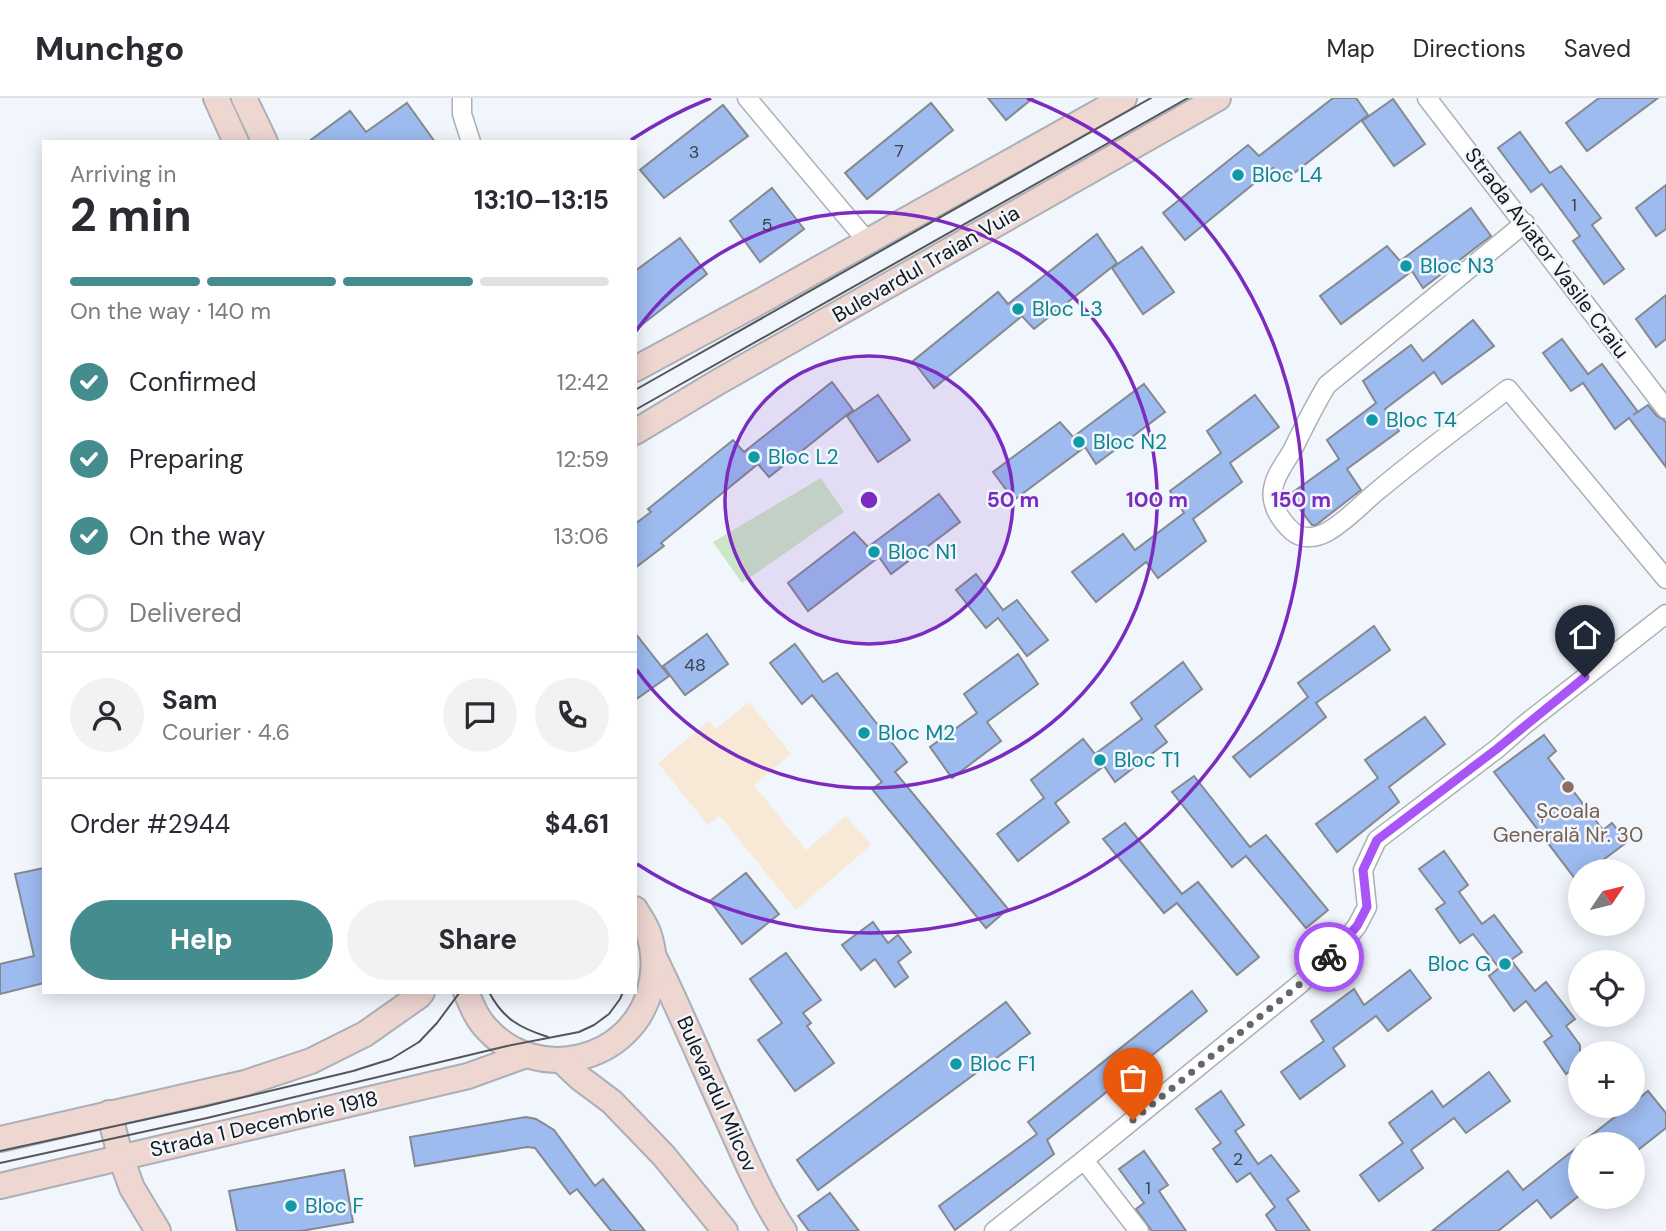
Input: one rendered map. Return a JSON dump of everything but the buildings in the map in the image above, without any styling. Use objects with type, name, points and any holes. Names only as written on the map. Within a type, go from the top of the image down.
[{"type":"main road","points":[[216,98],[235,140]]},
{"type":"main road","points":[[244,98],[264,140]]},
{"type":"main road","points":[[637,368],[1124,98]]},
{"type":"main road","name":"Bulevardul Traian Vuia","points":[[637,431],[718,382],[1219,98]]},
{"type":"main road","points":[[467,994],[473,1010],[488,1030],[507,1046],[526,1055],[562,1061],[584,1058],[605,1049],[637,1020],[647,1000],[653,978],[653,956],[648,931],[637,912]]},
{"type":"main road","name":"Bulevardul Milcov","points":[[653,956],[683,1016],[746,1159],[784,1231]]},
{"type":"main road","points":[[0,1139],[245,1083],[311,1061],[365,1034],[420,994]]},
{"type":"main road","name":"Strada 1 Decembrie 1918","points":[[0,1186],[468,1076],[526,1055]]},
{"type":"main road","points":[[562,1061],[612,1102],[664,1156],[725,1231]]},
{"type":"main road","points":[[109,1114],[132,1188],[158,1231]]},
{"type":"street","points":[[462,98],[462,114],[470,140]]},
{"type":"street","points":[[747,98],[867,241]]},
{"type":"street","name":"Strada Aviator Vasile Craiu","points":[[1427,98],[1666,409]]},
{"type":"street","points":[[1525,223],[1327,385],[1278,475],[1272,491],[1275,508],[1284,523],[1297,535],[1312,537],[1325,533],[1507,389],[1666,579]]},
{"type":"street","points":[[993,1231],[1300,984],[1339,948],[1357,926],[1367,907],[1363,870],[1377,840],[1666,614]]},
{"type":"street","points":[[1084,1160],[1139,1231]]},
{"type":"shaded area","points":[[749,702],[791,754],[754,785],[806,850],[846,816],[871,845],[796,910],[720,816],[708,825],[658,763],[709,721],[716,729]]},
{"type":"green space","points":[[821,478],[844,512],[742,583],[713,542]]},
{"type":"tram line","points":[[637,389],[1151,98]]},
{"type":"tram line","points":[[637,409],[1188,98]]},
{"type":"tram line","points":[[0,1151],[203,1107],[353,1071],[391,1059],[419,1042],[459,994]]},
{"type":"tram line","points":[[490,994],[506,1016],[529,1030],[548,1037]]},
{"type":"tram line","points":[[0,1163],[207,1118],[507,1046],[579,1032],[609,1014],[622,994]]},
{"type":"way so far","points":[[1133,1120],[1300,984],[1329,957]]},
{"type":"place","name":"Bloc L4","points":[[1238,175]]},
{"type":"place","name":"Bloc N3","points":[[1406,266]]},
{"type":"place","name":"Bloc L3","points":[[1018,309]]},
{"type":"place","name":"Bloc T4","points":[[1372,420]]},
{"type":"place","name":"Bloc N2","points":[[1079,442]]},
{"type":"place","name":"Bloc L2","points":[[754,457]]},
{"type":"place","name":"Bloc N1","points":[[874,552]]},
{"type":"place","name":"Bloc M2","points":[[864,733]]},
{"type":"place","name":"Bloc T1","points":[[1100,760]]},
{"type":"place","name":"Școala Generală Nr. 30","points":[[1568,787]]},
{"type":"place","name":"Bloc G","points":[[1505,964]]},
{"type":"place","name":"Bloc F1","points":[[956,1064]]},
{"type":"place","name":"Bloc F","points":[[291,1206]]},
{"type":"route","points":[[1329,957],[1357,926],[1367,907],[1363,870],[1377,840],[1498,748],[1585,677]]}]
